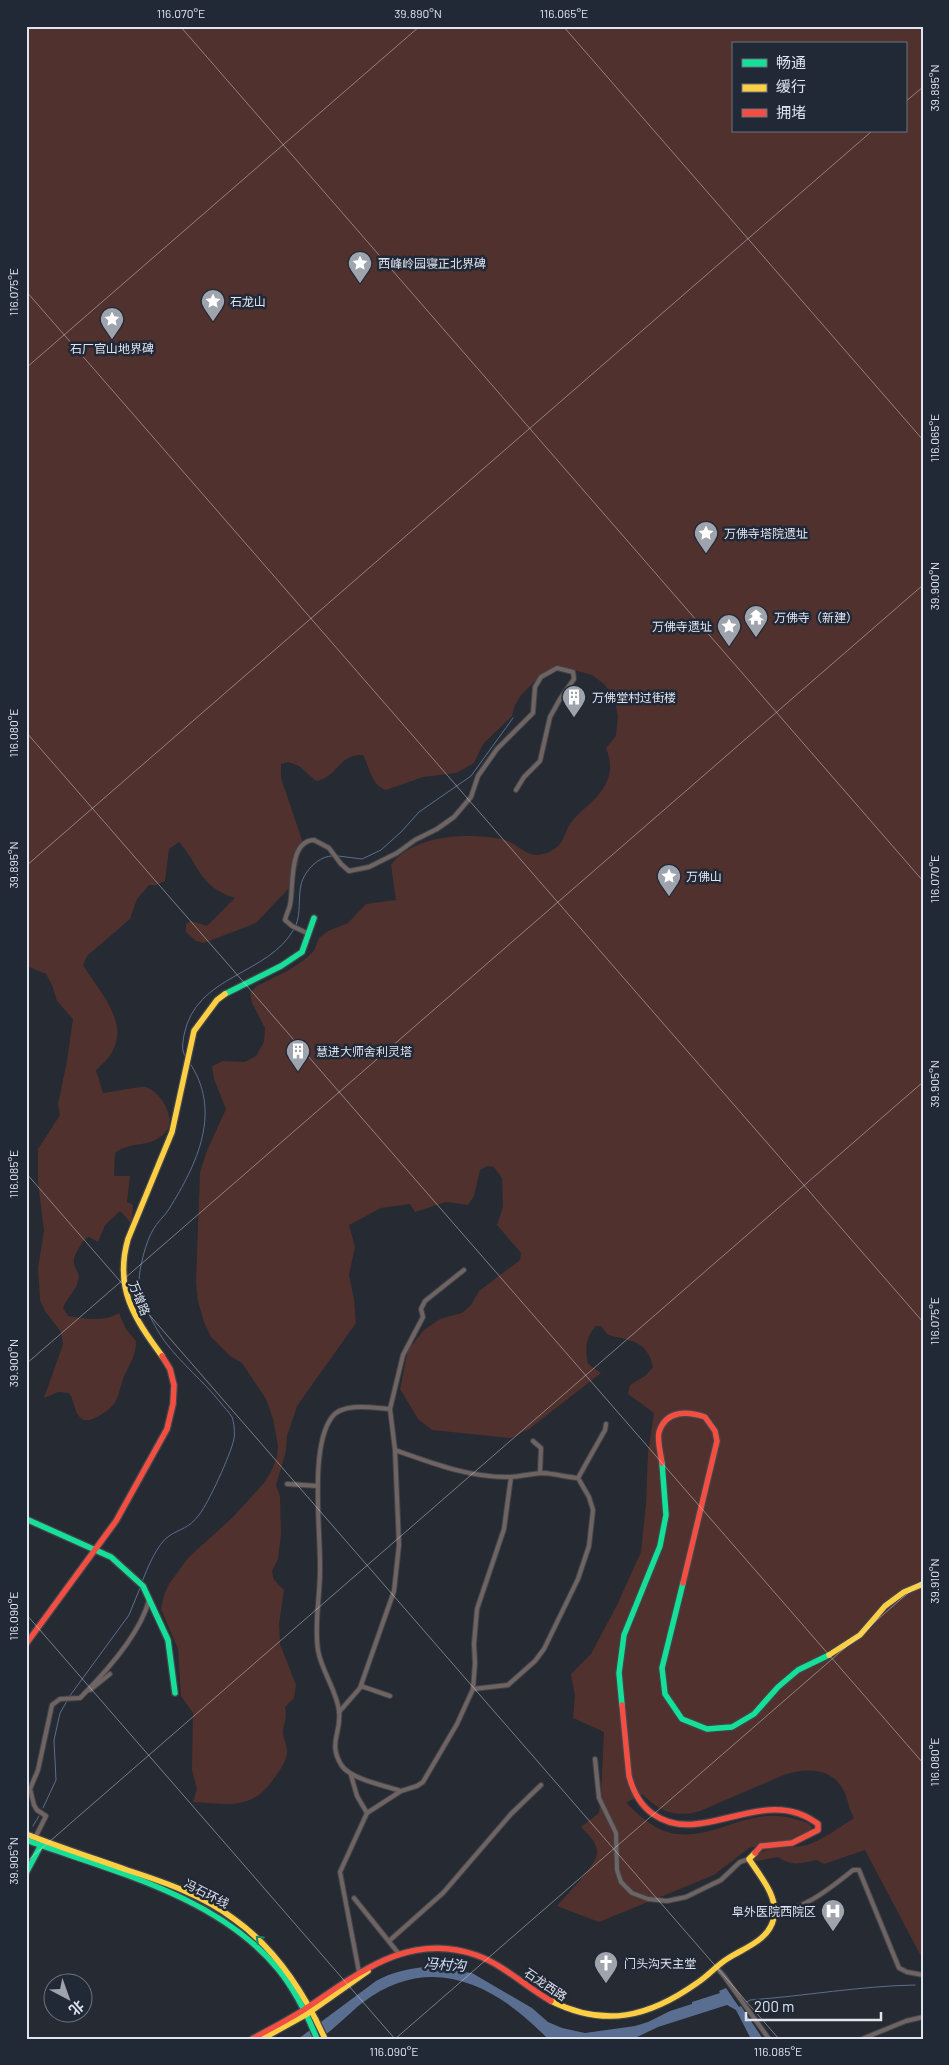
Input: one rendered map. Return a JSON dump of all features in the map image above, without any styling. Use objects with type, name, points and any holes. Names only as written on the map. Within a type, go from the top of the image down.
[{"type":"street","points":[[309,934],[292,926],[285,920],[290,905],[296,853],[306,842],[314,840],[324,845],[349,871],[369,867],[397,853],[415,840],[437,830],[454,818],[471,797],[472,787],[497,749],[533,712],[535,687],[541,677],[557,668],[573,672],[574,679],[550,717],[540,761],[524,777],[516,790]]},
{"type":"street","name":"万增路","points":[[26,1644],[116,1521],[148,1466],[172,1414],[174,1394],[172,1378],[167,1364],[144,1332],[129,1303],[123,1285],[121,1270],[125,1246],[172,1132],[194,1031],[217,1000],[229,990],[289,961],[302,952],[314,918]]},
{"type":"street","points":[[339,1712],[361,1686],[389,1609],[398,1570],[399,1545],[395,1450],[390,1409],[403,1355],[423,1317],[421,1309],[425,1301],[464,1270]]},
{"type":"street","points":[[390,1409],[356,1406],[336,1413],[331,1418],[321,1449],[318,1486],[320,1571],[317,1620],[318,1651],[339,1712],[334,1744],[338,1760],[351,1775],[401,1791]]},
{"type":"street","points":[[595,1759],[599,1798],[616,1833],[617,1870],[621,1882],[632,1893],[648,1899],[667,1901],[686,1897],[721,1880],[761,1846],[792,1843],[818,1830],[818,1824],[812,1819],[778,1810],[750,1812],[694,1826],[672,1824],[661,1820],[646,1809],[633,1791],[629,1776],[619,1673],[624,1635],[660,1546],[666,1515],[659,1433],[664,1422],[672,1414],[695,1413],[705,1417],[715,1431],[718,1441],[662,1668],[665,1694],[682,1719],[707,1730],[732,1727],[754,1714],[778,1686],[798,1670],[840,1649],[860,1635],[885,1606],[904,1592],[923,1584]]},
{"type":"street","points":[[578,1478],[605,1430],[606,1424]]},
{"type":"street","points":[[533,1441],[541,1448],[540,1474]]},
{"type":"street","points":[[395,1450],[450,1470],[473,1474],[511,1477],[523,1474],[540,1474],[578,1478]]},
{"type":"street","points":[[359,1972],[340,1872],[367,1813],[401,1791],[416,1786],[426,1778],[457,1724],[473,1689],[477,1609],[504,1529],[511,1477]]},
{"type":"street","points":[[473,1689],[508,1685],[535,1661],[544,1649],[578,1579],[589,1546],[593,1510],[589,1497],[578,1478]]},
{"type":"street","points":[[287,1484],[318,1486]]},
{"type":"street","points":[[26,1519],[111,1557],[134,1577],[148,1595],[168,1640],[175,1693]]},
{"type":"street","points":[[35,1838],[46,1816],[34,1805],[30,1789],[38,1770],[52,1706],[60,1698],[74,1700],[80,1698],[121,1652],[145,1616],[148,1595]]},
{"type":"street","points":[[85,1693],[110,1674]]},
{"type":"street","points":[[361,1686],[390,1696]]},
{"type":"street","points":[[351,1775],[357,1796],[367,1813]]},
{"type":"street","points":[[389,1941],[442,1893],[511,1814],[541,1785]]},
{"type":"street","name":"冯石环线","points":[[26,1834],[162,1883],[217,1907],[253,1933],[268,1947],[289,1973],[308,2010],[317,2039]]},
{"type":"street","name":"冯石环线","points":[[26,1840],[184,1898],[222,1918],[246,1936],[272,1962],[317,2020],[325,2039]]},
{"type":"street","points":[[26,1873],[41,1845]]},
{"type":"street","points":[[748,1859],[764,1881],[775,1907],[774,1912]]},
{"type":"street","points":[[764,1911],[774,1912],[804,1905],[853,1870],[859,1870],[899,1968],[906,1972],[923,1975]]},
{"type":"street","points":[[354,1898],[399,1954]]},
{"type":"street","name":"石龙西路","points":[[252,2039],[308,2010],[359,1972],[412,1950],[442,1948],[475,1954],[511,1972],[557,2005],[578,2013],[602,2018],[627,2016],[654,2006],[699,1982],[724,1961],[766,1936],[771,1926],[774,1912]]},
{"type":"street","name":"石龙西路","points":[[262,2039],[380,1962]]},
{"type":"street","points":[[716,1968],[768,2039]]},
{"type":"street","points":[[862,2039],[906,2021],[923,2017]]},
{"type":"shaded area","points":[[26,26],[923,26],[923,1960],[865,1850],[824,1864],[817,1860],[793,1863],[778,1857],[752,1862],[756,1856],[769,1849],[810,1844],[827,1836],[854,1818],[841,1786],[836,1780],[823,1772],[807,1770],[784,1775],[700,1811],[683,1814],[668,1812],[655,1805],[642,1794],[626,1803],[652,1825],[671,1833],[702,1833],[747,1820],[778,1816],[795,1819],[812,1827],[811,1830],[790,1840],[749,1848],[714,1875],[599,1922],[557,1906],[587,1872],[597,1853],[594,1842],[581,1827],[599,1813],[604,1732],[573,1718],[575,1696],[571,1674],[591,1654],[617,1605],[641,1552],[646,1504],[648,1453],[654,1413],[628,1394],[630,1385],[645,1376],[653,1367],[647,1351],[637,1343],[608,1335],[601,1326],[596,1326],[588,1339],[586,1353],[588,1364],[601,1373],[529,1429],[511,1438],[432,1430],[418,1419],[400,1389],[408,1350],[424,1330],[440,1319],[462,1313],[471,1305],[479,1291],[520,1260],[521,1253],[497,1225],[503,1207],[502,1178],[494,1167],[487,1166],[480,1170],[474,1196],[468,1205],[446,1202],[415,1212],[410,1204],[381,1208],[349,1225],[355,1247],[349,1275],[356,1323],[297,1406],[287,1436],[286,1451],[276,1485],[280,1496],[281,1534],[278,1559],[272,1571],[274,1580],[284,1590],[279,1624],[280,1644],[296,1685],[294,1698],[285,1707],[286,1716],[283,1733],[287,1753],[281,1769],[267,1788],[258,1796],[239,1803],[229,1804],[193,1802],[197,1789],[192,1770],[193,1713],[181,1696],[178,1649],[161,1609],[164,1595],[169,1584],[188,1558],[233,1517],[264,1483],[277,1457],[278,1446],[273,1419],[266,1399],[242,1363],[230,1356],[211,1337],[198,1301],[196,1282],[200,1173],[206,1153],[226,1109],[214,1079],[212,1066],[223,1061],[245,1062],[256,1056],[264,1042],[265,1028],[252,1003],[250,993],[257,986],[304,960],[314,951],[319,938],[328,931],[348,923],[366,904],[396,900],[391,865],[413,847],[428,841],[444,838],[476,836],[505,840],[535,855],[555,849],[563,839],[570,824],[600,793],[609,777],[610,764],[606,748],[616,736],[618,716],[614,697],[604,684],[592,675],[574,670],[555,668],[541,675],[521,695],[515,705],[512,716],[483,744],[474,763],[456,773],[423,777],[386,790],[381,788],[374,780],[363,755],[355,755],[348,758],[329,775],[316,781],[299,766],[288,762],[281,764],[281,778],[302,840],[298,865],[290,887],[256,923],[204,943],[196,941],[186,932],[186,924],[191,921],[207,926],[235,898],[214,888],[207,882],[179,842],[169,849],[165,881],[156,885],[149,885],[137,899],[130,919],[87,956],[83,965],[109,1005],[115,1018],[117,1030],[116,1043],[109,1057],[96,1070],[103,1093],[145,1087],[157,1094],[162,1100],[169,1114],[170,1122],[164,1134],[158,1139],[121,1149],[115,1153],[114,1176],[130,1176],[127,1202],[133,1205],[132,1226],[120,1211],[105,1225],[98,1242],[89,1237],[84,1240],[75,1255],[74,1264],[79,1277],[63,1308],[68,1316],[101,1319],[119,1313],[126,1329],[136,1341],[134,1354],[117,1398],[111,1408],[97,1417],[88,1420],[84,1420],[79,1416],[69,1393],[58,1392],[44,1398],[63,1344],[61,1332],[45,1311],[40,1300],[38,1268],[44,1231],[38,1182],[38,1149],[60,1115],[58,1104],[73,1019],[57,1001],[46,974],[26,967]]},
{"type":"water","points":[[425,1967],[472,1973],[532,2008],[548,2022],[562,2028],[585,2033],[635,2026],[648,2022],[670,2011],[692,2004],[692,2002],[720,1993],[719,1991],[726,1988],[739,2007],[741,2006],[763,2039],[751,2039],[736,2010],[727,2005],[658,2027],[633,2039],[548,2039],[506,2003],[484,1990],[461,1981],[437,1977],[412,1979],[387,1987],[362,2003],[322,2037],[318,2039],[298,2039],[376,1981],[400,1971]]},
{"type":"waterway","points":[[338,856],[362,859],[381,850],[419,812],[471,776],[513,718]]},
{"type":"waterway","points":[[296,925],[301,885],[305,874],[318,861],[328,856],[334,856]]},
{"type":"waterway","points":[[185,1056],[183,1048],[184,1035],[191,1015],[203,999],[217,987],[268,957],[282,945],[294,929]]},
{"type":"waterway","points":[[142,1582],[160,1545],[169,1536],[191,1523],[203,1509],[224,1467],[234,1437],[234,1425],[228,1411],[166,1343],[158,1330],[142,1296],[139,1281],[143,1255],[150,1235],[169,1209],[189,1174],[197,1156],[202,1137],[205,1118],[204,1099],[199,1081],[189,1062]]},
{"type":"waterway","points":[[69,1697],[129,1615],[140,1588]]},
{"type":"waterway","points":[[43,1808],[56,1780],[54,1740],[60,1713],[67,1701]]},
{"type":"waterway","points":[[33,1826],[39,1816]]},
{"type":"waterway","points":[[745,2003],[750,2000],[874,1987],[915,1985]]},
{"type":"traffic: fast","points":[[225,994],[281,966],[302,952],[314,918]]},
{"type":"traffic: fast","points":[[622,1705],[619,1673],[624,1635],[660,1546],[666,1515],[662,1463]]},
{"type":"traffic: fast","points":[[26,1519],[111,1557],[143,1586],[168,1640],[175,1693]]},
{"type":"traffic: fast","points":[[683,1583],[662,1668],[665,1694],[682,1719],[707,1729],[732,1727],[754,1714],[778,1687],[798,1670],[829,1655]]},
{"type":"traffic: fast","points":[[26,1840],[128,1875],[162,1889],[195,1904],[225,1922],[253,1944],[278,1969],[300,2002],[317,2039]]},
{"type":"traffic: fast","points":[[26,1873],[41,1845]]},
{"type":"traffic: slow","points":[[162,1356],[143,1329],[129,1302],[123,1273],[124,1257],[128,1239],[172,1132],[194,1031],[217,1000],[225,994]]},
{"type":"traffic: slow","points":[[829,1655],[860,1635],[885,1606],[904,1592],[923,1584]]},
{"type":"traffic: slow","points":[[26,1834],[169,1884],[222,1910],[249,1931],[276,1958],[298,1988],[325,2039]]},
{"type":"traffic: slow","points":[[551,2001],[571,2009],[608,2016],[644,2011],[679,1995],[727,1959],[755,1943],[772,1925],[775,1909],[767,1886],[749,1859],[755,1853]]},
{"type":"traffic: slow","points":[[262,2039],[307,2014],[368,1971]]},
{"type":"traffic: jam","points":[[26,1644],[116,1521],[167,1429],[173,1404],[174,1385],[170,1369],[162,1356]]},
{"type":"traffic: jam","points":[[662,1463],[659,1444],[659,1432],[662,1425],[672,1416],[678,1414],[684,1413],[705,1417],[715,1431],[717,1441],[683,1583]]},
{"type":"traffic: jam","points":[[622,1705],[629,1776],[638,1797],[653,1814],[672,1823],[692,1824],[776,1810],[797,1813],[818,1824],[818,1830],[792,1843],[761,1846],[755,1853]]},
{"type":"traffic: jam","points":[[252,2039],[299,2013],[364,1970],[406,1952],[428,1948],[451,1949],[486,1959],[551,2001]]},
{"type":"place","name":"西峰岭园寝正北界碑","points":[[360,284]]},
{"type":"place","name":"石龙山","points":[[213,322]]},
{"type":"place","name":"石厂官山地界碑","points":[[112,340]]},
{"type":"place","name":"万佛寺塔院遗址","points":[[706,554]]},
{"type":"place","name":"万佛寺（新建）","points":[[756,638]]},
{"type":"place","name":"万佛寺遗址","points":[[729,647]]},
{"type":"place","name":"万佛堂村过街楼","points":[[574,718]]},
{"type":"place","name":"万佛山","points":[[669,897]]},
{"type":"place","name":"慧进大师舍利灵塔","points":[[298,1072]]},
{"type":"place","name":"阜外医院西院区","points":[[833,1932]]},
{"type":"place","name":"门头沟天主堂","points":[[606,1984]]},
{"type":"water label","name":"冯村沟","points":[[445,1964]]}]
